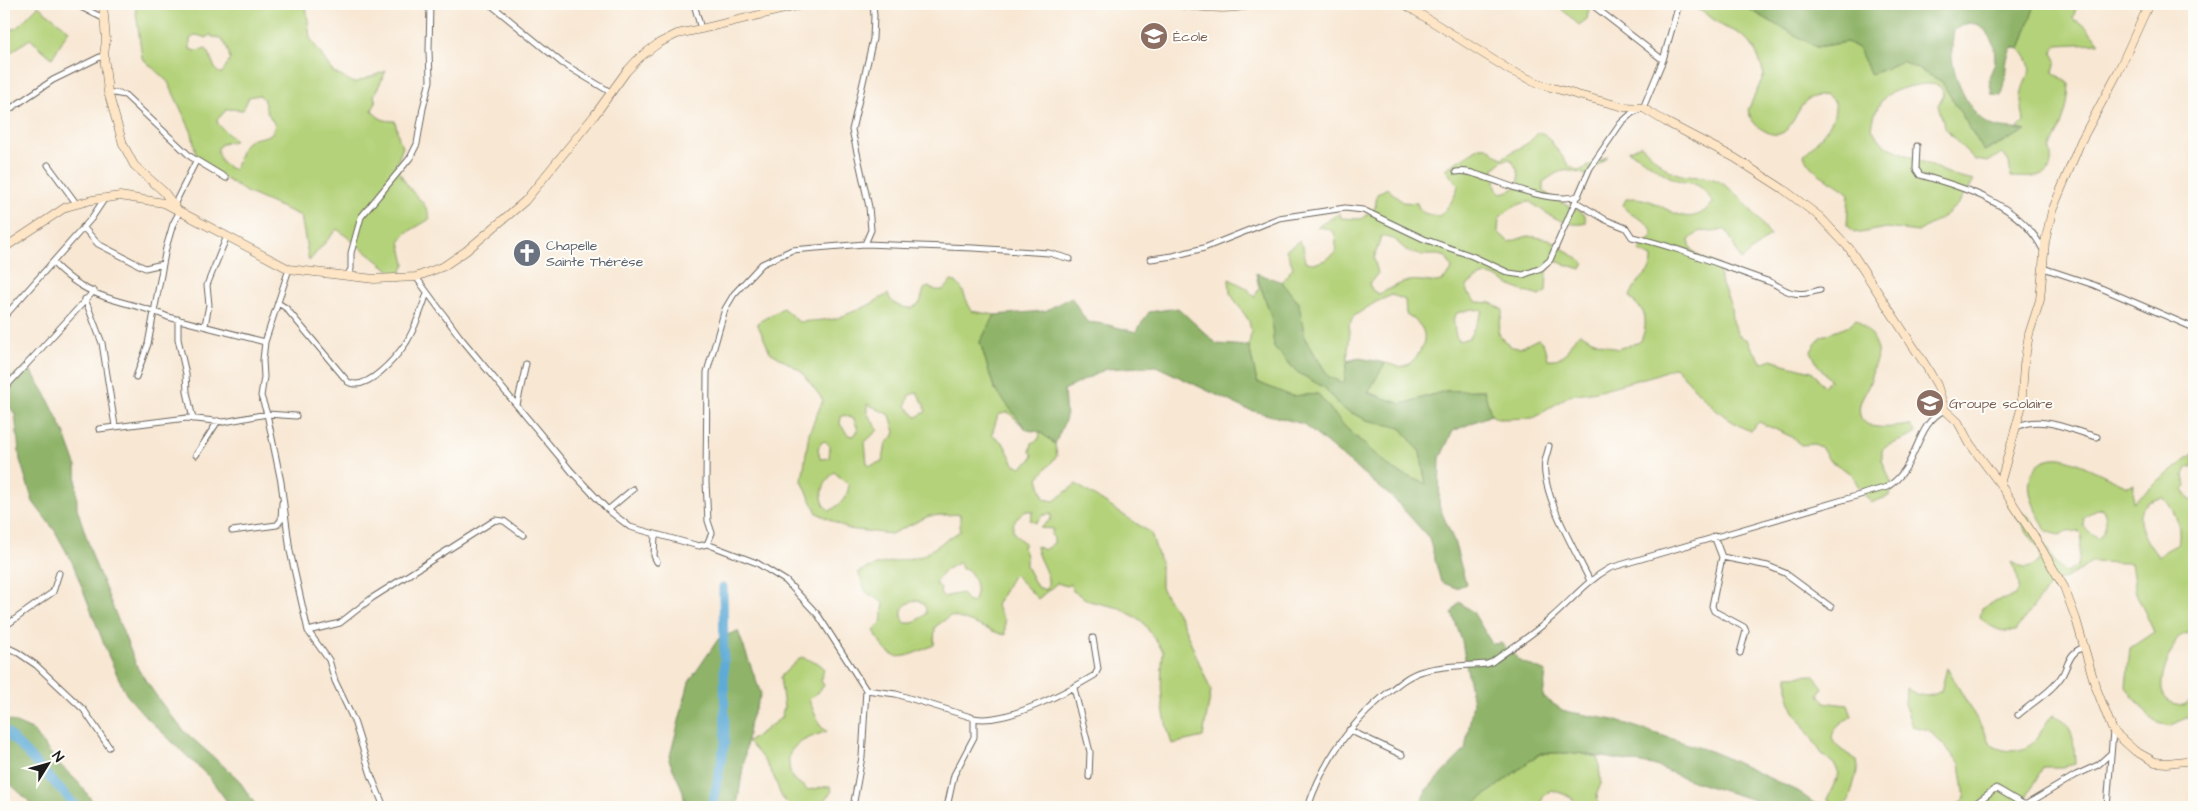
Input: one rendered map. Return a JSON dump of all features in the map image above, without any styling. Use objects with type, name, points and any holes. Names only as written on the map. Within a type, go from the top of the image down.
[{"type":"main road","points":[[103,4],[106,40],[104,55],[108,92],[129,157],[134,165],[164,192],[177,208]]},
{"type":"main road","points":[[4,248],[39,223],[66,207],[105,197],[120,196],[164,203],[177,208],[289,269],[384,280],[416,277],[434,271],[455,259],[513,212],[536,188],[634,63],[649,50],[677,34],[805,4]]},
{"type":"main road","points":[[1174,4],[1225,8],[1255,4]]},
{"type":"main road","points":[[1404,4],[1524,78],[1542,85],[1624,107],[1643,108],[1759,172],[1812,211],[1834,231],[1849,248],[1926,366],[1937,386],[1945,410],[1958,422],[1970,444],[2000,484],[2064,587],[2095,685],[2113,731],[2135,752],[2155,762],[2167,763],[2194,760]]},
{"type":"main road","points":[[2000,484],[2017,427],[2029,334],[2040,300],[2045,242],[2052,211],[2061,186],[2089,125],[2118,72],[2143,13],[2149,4]]},
{"type":"street","points":[[75,4],[103,18]]},
{"type":"street","points":[[347,276],[351,269],[351,253],[361,217],[410,158],[417,144],[430,81],[430,4]]},
{"type":"street","points":[[490,4],[562,62],[612,92]]},
{"type":"street","points":[[694,4],[701,29]]},
{"type":"street","points":[[865,244],[871,230],[869,207],[852,130],[873,39],[873,4]]},
{"type":"street","points":[[1591,4],[1663,60]]},
{"type":"street","points":[[1151,259],[1173,256],[1204,248],[1279,218],[1345,208],[1363,210],[1424,239],[1472,256],[1509,273],[1523,275],[1540,268],[1550,260],[1590,168],[1621,123],[1632,113],[1643,108],[1663,60],[1679,4]]},
{"type":"street","points":[[4,113],[53,80],[104,55]]},
{"type":"street","points":[[108,92],[125,95],[136,103],[196,160],[226,178]]},
{"type":"street","points":[[1917,146],[1916,169],[1920,175],[1965,188],[1989,199],[2030,229],[2045,253]]},
{"type":"street","points":[[136,377],[148,344],[153,310],[177,208],[196,160]]},
{"type":"street","points":[[48,165],[76,204]]},
{"type":"street","points":[[1456,172],[1469,171],[1518,189],[1566,200],[1579,196]]},
{"type":"street","points":[[5,313],[53,263],[91,219],[105,197]]},
{"type":"street","points":[[1576,202],[1606,220],[1626,228],[1632,237],[1660,243],[1739,273],[1772,283],[1790,292],[1801,294],[1820,290]]},
{"type":"street","points":[[83,227],[98,244],[146,268],[163,264]]},
{"type":"street","points":[[205,325],[209,305],[207,285],[227,236]]},
{"type":"street","points":[[707,544],[712,533],[708,521],[706,482],[707,372],[725,309],[734,294],[756,270],[769,260],[787,252],[865,244],[1049,253],[1070,259]]},
{"type":"street","points":[[53,263],[80,286],[117,301],[265,342]]},
{"type":"street","points":[[2043,268],[2094,285],[2194,328]]},
{"type":"street","points":[[289,269],[265,342],[264,376],[261,396],[267,414],[283,492],[290,551],[308,631],[329,660],[335,681],[354,721],[370,775],[384,807]]},
{"type":"street","points":[[416,277],[460,337],[572,472],[608,510],[630,527],[699,546],[707,544],[757,563],[786,581],[818,615],[866,690],[862,757],[853,807]]},
{"type":"street","points":[[4,389],[94,291]]},
{"type":"street","points":[[278,303],[286,308],[348,382],[356,384],[377,374],[406,342],[427,293]]},
{"type":"street","points":[[85,300],[102,343],[115,426]]},
{"type":"street","points":[[178,319],[178,339],[193,419]]},
{"type":"street","points":[[517,404],[526,364]]},
{"type":"street","points":[[1308,807],[1320,774],[1349,730],[1378,701],[1412,675],[1429,670],[1492,662],[1546,623],[1590,581],[1610,568],[1714,536],[1810,511],[1887,487],[1902,476],[1931,418],[1945,410]]},
{"type":"street","points":[[99,429],[179,418],[234,422],[267,414],[296,416]]},
{"type":"street","points":[[196,455],[218,421]]},
{"type":"street","points":[[2017,427],[2025,422],[2036,421],[2097,438]]},
{"type":"street","points":[[1549,446],[1545,462],[1546,478],[1554,507],[1590,581]]},
{"type":"street","points":[[608,510],[633,489]]},
{"type":"street","points":[[232,531],[274,527],[279,523],[283,492]]},
{"type":"street","points":[[308,631],[340,624],[372,598],[495,520],[504,521],[523,535]]},
{"type":"street","points":[[655,535],[654,556],[657,562]]},
{"type":"street","points":[[1714,536],[1722,557],[1712,606],[1714,611],[1744,627],[1746,632],[1740,652]]},
{"type":"street","points":[[1722,557],[1768,566],[1785,573],[1831,607]]},
{"type":"street","points":[[4,627],[54,592],[59,573]]},
{"type":"street","points":[[866,690],[896,694],[974,718],[987,720],[1056,697],[1074,688],[1097,672],[1093,638]]},
{"type":"street","points":[[4,646],[36,665],[84,710],[109,747]]},
{"type":"street","points":[[2018,715],[2058,681],[2076,650],[2084,647]]},
{"type":"street","points":[[1074,688],[1090,752],[1089,777]]},
{"type":"street","points":[[947,807],[954,775],[974,737],[974,718]]},
{"type":"street","points":[[1349,730],[1402,755]]},
{"type":"street","points":[[2106,807],[2113,731]]},
{"type":"street","points":[[1971,807],[1996,788],[2023,804],[2027,804],[2098,765],[2110,754]]},
{"type":"green space","points":[[135,4],[306,4],[310,38],[333,72],[354,83],[386,71],[374,96],[376,102],[372,110],[382,119],[395,121],[403,147],[396,165],[406,184],[424,205],[430,219],[406,233],[400,241],[405,264],[401,273],[402,280],[337,229],[309,261],[301,216],[246,192],[197,160],[192,133],[168,82],[142,58]],"holes":[[[211,34],[212,37],[223,41],[228,51],[230,59],[222,73],[216,70],[206,49],[196,51],[190,49],[190,39],[196,35],[207,38]],[[259,95],[263,98],[267,112],[275,125],[272,133],[252,139],[246,143],[234,169],[230,168],[220,159],[218,150],[222,144],[235,141],[218,124],[217,120],[227,109],[243,110],[249,97]]]},
{"type":"green space","points":[[1556,4],[1590,4],[1587,19],[1579,25]]},
{"type":"green space","points":[[1657,4],[1740,4],[1816,47],[1847,42],[1859,49],[1871,75],[1902,61],[1941,81],[1984,151],[2025,131],[2018,128],[2024,122],[2021,98],[2030,69],[2020,49],[2035,4],[2077,4],[2073,19],[2085,25],[2099,43],[2056,45],[2052,53],[2056,60],[2053,72],[2069,84],[2066,110],[2050,149],[2050,167],[2047,172],[2036,177],[2011,177],[2009,162],[2002,153],[1988,162],[1975,160],[1945,128],[1938,105],[1944,94],[1940,87],[1929,84],[1912,86],[1895,91],[1885,97],[1876,112],[1872,129],[1884,145],[1957,177],[1974,181],[1958,204],[1946,215],[1918,232],[1887,228],[1860,233],[1854,232],[1847,225],[1849,194],[1813,169],[1804,156],[1831,123],[1834,116],[1834,100],[1826,95],[1811,98],[1802,105],[1786,131],[1780,134],[1773,134],[1765,131],[1754,122],[1748,110],[1764,75],[1758,57],[1749,41],[1695,8],[1665,8]]},
{"type":"green space","points":[[1740,4],[2027,4],[2034,8],[2020,49],[2012,47],[2009,52],[2005,84],[2001,96],[1992,95],[1989,78],[1995,62],[1994,45],[1985,30],[1977,24],[1968,23],[1954,30],[1952,50],[1955,74],[1962,92],[1978,116],[1994,127],[2026,131],[1984,151],[1941,81],[1902,61],[1871,75],[1859,49],[1847,42],[1816,47]]},
{"type":"green space","points":[[38,6],[69,30],[52,58],[30,39],[4,57],[4,31],[17,28]]},
{"type":"green space","points":[[1538,133],[1543,133],[1570,167],[1579,171],[1608,156],[1586,175],[1572,171],[1563,171],[1554,174],[1543,182],[1543,190],[1547,194],[1585,215],[1586,223],[1571,224],[1563,222],[1530,202],[1517,205],[1499,218],[1498,232],[1509,242],[1528,236],[1549,239],[1584,263],[1581,269],[1555,261],[1547,272],[1546,292],[1540,296],[1520,290],[1494,276],[1488,275],[1475,279],[1467,286],[1467,293],[1477,302],[1491,303],[1503,310],[1498,331],[1501,338],[1512,347],[1520,348],[1538,339],[1543,343],[1548,359],[1555,359],[1564,355],[1575,337],[1580,333],[1592,340],[1617,349],[1640,342],[1644,330],[1644,316],[1641,309],[1630,296],[1635,286],[1651,266],[1652,257],[1640,252],[1642,246],[1652,237],[1652,231],[1646,222],[1626,210],[1623,205],[1626,199],[1639,198],[1650,201],[1671,212],[1691,216],[1702,213],[1713,203],[1697,185],[1668,176],[1639,156],[1628,151],[1641,145],[1658,162],[1673,172],[1711,178],[1724,184],[1746,204],[1770,236],[1741,260],[1727,231],[1723,229],[1714,232],[1700,231],[1689,240],[1696,253],[1704,259],[1719,265],[1720,280],[1731,306],[1732,321],[1738,335],[1747,340],[1762,363],[1772,359],[1812,371],[1824,386],[1830,380],[1817,364],[1811,351],[1820,337],[1847,327],[1856,319],[1872,337],[1877,346],[1878,355],[1872,377],[1860,404],[1860,414],[1863,421],[1876,427],[1910,425],[1916,433],[1882,450],[1882,460],[1894,489],[1889,496],[1871,503],[1858,486],[1852,474],[1829,460],[1821,447],[1814,444],[1801,445],[1790,436],[1759,422],[1750,431],[1728,419],[1709,403],[1675,367],[1655,375],[1596,391],[1570,395],[1534,418],[1498,419],[1491,415],[1484,390],[1445,391],[1401,404],[1368,392],[1385,363],[1400,367],[1408,364],[1416,357],[1423,343],[1424,334],[1422,328],[1406,314],[1405,300],[1392,295],[1376,302],[1354,316],[1349,325],[1347,361],[1359,358],[1347,362],[1344,384],[1329,377],[1305,338],[1299,305],[1282,282],[1293,267],[1286,250],[1299,241],[1303,246],[1305,261],[1317,263],[1328,258],[1335,253],[1336,241],[1334,234],[1329,229],[1317,227],[1340,213],[1341,218],[1361,219],[1375,208],[1377,194],[1387,188],[1402,202],[1417,203],[1422,212],[1439,216],[1451,202],[1458,185],[1445,169],[1480,147],[1487,147],[1502,158],[1528,143]],"holes":[[[1510,159],[1517,170],[1519,180],[1514,188],[1501,193],[1496,188],[1494,168],[1504,160]],[[1381,236],[1394,239],[1406,250],[1419,255],[1446,257],[1452,269],[1448,276],[1438,282],[1409,281],[1379,294],[1373,291],[1369,284],[1378,273],[1374,259]],[[1472,309],[1483,311],[1469,338],[1459,341],[1456,336],[1453,320],[1457,313]]]},
{"type":"green space","points":[[1256,273],[1271,316],[1274,347],[1297,372],[1325,388],[1341,408],[1367,420],[1401,428],[1420,452],[1426,484],[1393,470],[1345,427],[1318,394],[1291,396],[1257,382],[1249,346],[1251,332],[1249,321],[1230,293],[1229,279],[1247,288],[1254,297],[1259,289]]},
{"type":"green space","points":[[1256,273],[1282,282],[1299,304],[1305,339],[1329,377],[1344,383],[1347,362],[1359,358],[1385,363],[1368,393],[1402,404],[1445,391],[1484,390],[1491,415],[1453,431],[1440,458],[1439,506],[1454,541],[1466,584],[1456,588],[1441,582],[1429,538],[1394,499],[1303,424],[1246,409],[1156,366],[1106,369],[1064,390],[1066,418],[1055,444],[1040,432],[1027,430],[994,388],[980,342],[995,315],[1045,311],[1071,297],[1087,322],[1136,332],[1149,312],[1178,308],[1217,344],[1249,346],[1257,382],[1291,396],[1318,394],[1345,427],[1393,470],[1426,484],[1420,452],[1401,428],[1367,420],[1341,408],[1325,388],[1297,372],[1274,347],[1271,316]]},
{"type":"green space","points":[[951,281],[956,282],[962,289],[971,311],[995,315],[980,342],[994,388],[1027,430],[1008,412],[998,415],[992,434],[1004,444],[1014,464],[1021,467],[1031,460],[1033,454],[1030,452],[1032,443],[1039,439],[1040,432],[1055,444],[1057,456],[1038,478],[1044,499],[1054,501],[1076,484],[1151,533],[1161,565],[1161,588],[1181,619],[1211,691],[1203,737],[1172,744],[1165,719],[1162,698],[1163,651],[1142,621],[1120,608],[1089,601],[1073,591],[1070,584],[1067,586],[1057,583],[1038,599],[1014,574],[996,605],[1005,621],[1005,635],[950,616],[935,627],[934,645],[914,653],[898,657],[886,650],[880,642],[874,630],[881,623],[884,603],[866,592],[858,572],[876,565],[922,556],[960,531],[960,514],[929,516],[891,534],[848,529],[817,513],[802,481],[809,433],[823,400],[801,371],[770,352],[757,323],[783,308],[799,322],[835,319],[867,306],[888,294],[889,298],[897,305],[912,308],[920,303],[924,289],[928,287],[941,290]],"holes":[[[917,393],[924,404],[926,412],[916,417],[906,406],[909,395]],[[867,404],[890,415],[895,432],[893,437],[886,443],[883,461],[870,466],[867,463],[865,442],[878,430],[867,413]],[[844,415],[854,419],[858,430],[854,436],[848,435],[840,424],[841,417]],[[825,441],[830,446],[829,458],[820,459],[818,448]],[[834,472],[849,485],[843,500],[830,511],[825,506],[822,496],[827,481]],[[1024,511],[1033,511],[1030,520],[1036,523],[1043,515],[1051,514],[1051,519],[1040,528],[1053,529],[1051,535],[1054,538],[1054,543],[1044,550],[1036,546],[1047,574],[1048,585],[1046,590],[1037,587],[1026,566],[1026,556],[1023,547],[1025,543],[1016,535],[1013,528],[1016,520]],[[960,562],[962,569],[967,569],[974,581],[975,598],[973,602],[968,602],[962,593],[943,597],[940,593],[941,588],[935,583],[945,570]],[[918,600],[925,608],[926,614],[913,623],[905,623],[902,614],[902,610],[909,603]]]},
{"type":"green space","points":[[28,366],[45,393],[64,432],[76,465],[77,508],[94,561],[138,669],[162,704],[184,731],[238,779],[257,807],[229,807],[229,804],[209,777],[145,716],[126,694],[109,657],[73,564],[55,531],[33,502],[20,460],[15,414],[4,399],[4,382]]},
{"type":"green space","points":[[2194,453],[2194,466],[2187,468],[2184,475],[2186,487],[2183,490],[2190,500],[2194,501],[2194,633],[2183,635],[2176,641],[2164,673],[2162,688],[2167,700],[2174,703],[2184,705],[2194,697],[2194,714],[2170,726],[2151,719],[2126,687],[2130,648],[2154,632],[2136,593],[2131,563],[2091,562],[2081,570],[2049,586],[2015,631],[2005,631],[1996,628],[1980,617],[1982,608],[2008,598],[2018,591],[2017,576],[2011,562],[2026,568],[2040,561],[2040,550],[2006,502],[2009,501],[2017,510],[2029,517],[2054,561],[2066,573],[2078,566],[2082,535],[2078,531],[2059,535],[2046,531],[2032,499],[2030,491],[2031,475],[2041,463],[2053,458],[2066,459],[2128,486],[2134,484],[2133,502]],"holes":[[[2164,498],[2177,520],[2179,537],[2178,544],[2165,551],[2159,557],[2143,531],[2140,513],[2144,506],[2152,501]],[[2102,508],[2106,524],[2098,539],[2083,526],[2084,517]]]},
{"type":"green space","points":[[1459,602],[1473,612],[1492,644],[1501,643],[1522,662],[1546,672],[1543,697],[1564,711],[1614,720],[1716,753],[1797,791],[1820,807],[1760,807],[1754,800],[1692,781],[1653,765],[1577,753],[1540,753],[1470,807],[1419,807],[1426,790],[1465,750],[1473,703],[1462,641],[1452,613]]},
{"type":"green space","points":[[738,631],[761,694],[750,721],[737,807],[685,807],[683,791],[669,760],[689,682],[719,638]]},
{"type":"green space","points":[[801,657],[818,663],[824,668],[821,680],[824,686],[809,700],[820,726],[827,731],[804,740],[794,747],[789,757],[791,777],[808,790],[830,786],[832,791],[819,804],[791,807],[781,796],[774,777],[765,762],[748,742],[781,718],[784,707],[780,677]]},
{"type":"green space","points":[[1947,668],[1992,745],[2009,751],[2028,747],[2037,738],[2053,715],[2066,723],[2069,728],[2073,741],[2075,764],[2063,767],[2043,767],[2022,807],[2013,805],[1954,807],[1965,798],[1960,763],[1929,730],[1912,726],[1905,706],[1906,688],[1923,696],[1941,691]]},
{"type":"green space","points":[[1813,675],[1823,687],[1819,695],[1824,702],[1848,705],[1852,716],[1842,723],[1833,734],[1833,740],[1836,744],[1857,760],[1858,768],[1849,801],[1843,804],[1835,804],[1827,799],[1839,774],[1835,765],[1822,754],[1793,710],[1788,693],[1788,676]]},
{"type":"green space","points":[[4,718],[32,730],[57,762],[79,783],[97,807],[35,807],[4,778]]},
{"type":"green space","points":[[1540,753],[1577,753],[1598,757],[1601,784],[1597,793],[1598,807],[1582,807],[1569,796],[1552,790],[1544,795],[1539,807],[1470,807]]},
{"type":"waterway","points":[[712,807],[725,742],[723,587]]},
{"type":"waterway","points":[[4,729],[77,807]]},
{"type":"place","name":"École","points":[[1154,36]]},
{"type":"place","name":"Chapelle Sainte Thérèse","points":[[527,253]]},
{"type":"place","name":"Groupe scolaire","points":[[1930,403]]}]
